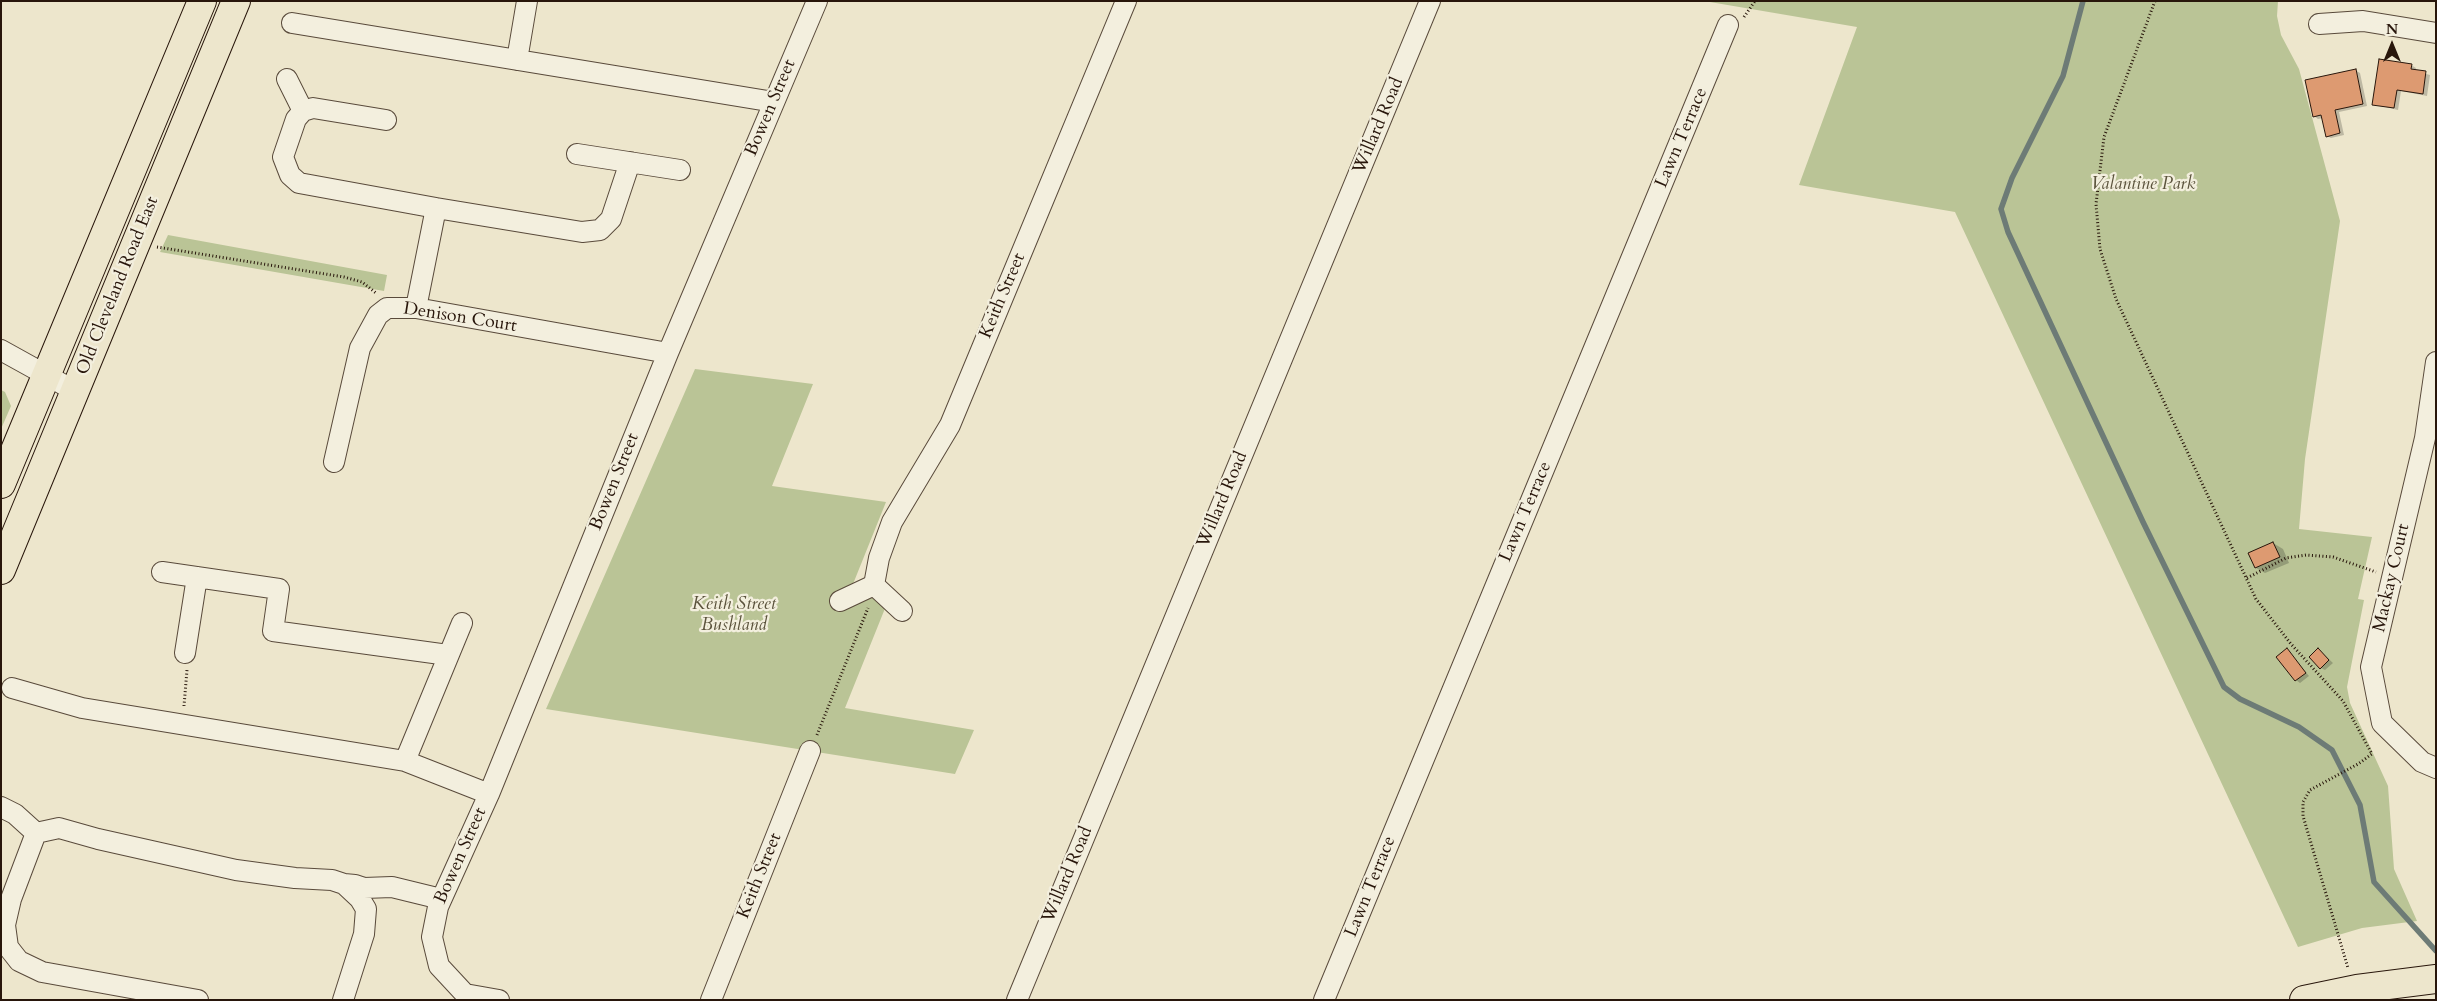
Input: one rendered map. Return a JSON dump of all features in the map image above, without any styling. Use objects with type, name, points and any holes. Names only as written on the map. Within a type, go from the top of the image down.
[{"type":"main road","name":"Old Cleveland Road East","points":[[1,484],[202,1]]},
{"type":"main road","name":"Old Cleveland Road East","points":[[1,570],[236,1]]},
{"type":"main road","points":[[2304,1000],[2357,989],[2436,979]]},
{"type":"street","points":[[517,60],[527,1]]},
{"type":"street","name":"Bowen Street","points":[[499,1000],[465,994],[439,966],[432,937],[440,903],[489,794],[668,353],[816,1]]},
{"type":"street","name":"Keith Street","points":[[874,586],[879,558],[892,522],[950,425],[1126,1]]},
{"type":"street","name":"Willard Road","points":[[1017,1000],[1430,1]]},
{"type":"street","points":[[2319,24],[2363,21],[2436,33]]},
{"type":"street","points":[[292,23],[774,102]]},
{"type":"street","name":"Lawn Terrace","points":[[1324,1000],[1728,25]]},
{"type":"street","points":[[287,79],[303,111]]},
{"type":"street","points":[[386,120],[313,108],[303,111],[296,119],[283,157],[290,175],[299,183],[582,232],[600,230],[611,219],[630,162]]},
{"type":"street","points":[[577,154],[680,170]]},
{"type":"street","points":[[416,308],[436,208]]},
{"type":"street","name":"Denison Court","points":[[334,462],[360,348],[378,315],[387,308],[416,308],[668,353]]},
{"type":"street","points":[[1,350],[75,391]]},
{"type":"street","name":"Mackay Court","points":[[2436,362],[2425,438],[2371,667],[2382,723],[2422,762],[2436,768]]},
{"type":"street","points":[[162,572],[279,589],[273,631],[448,656]]},
{"type":"street","points":[[185,653],[197,577]]},
{"type":"street","points":[[840,601],[874,586],[902,611]]},
{"type":"street","points":[[405,761],[462,623]]},
{"type":"street","points":[[12,688],[82,708],[405,761],[489,794]]},
{"type":"street","name":"Keith Street","points":[[710,1000],[810,751]]},
{"type":"street","points":[[1,806],[15,814],[36,833]]},
{"type":"street","points":[[36,833],[59,828],[98,839],[236,870],[295,878],[332,880],[344,884],[355,884],[364,888],[392,887],[440,903]]},
{"type":"street","points":[[36,833],[3,925],[8,947],[19,961],[42,972],[198,1000]]},
{"type":"street","points":[[344,884],[360,899],[366,909]]},
{"type":"street","points":[[343,1000],[364,934],[366,909],[372,901],[388,896],[440,903]]},
{"type":"path","points":[[2155,1],[2104,137],[2096,204],[2100,249],[2116,299],[2256,598],[2291,644],[2351,714],[2372,754],[2358,764],[2310,790],[2303,802],[2303,816],[2346,963],[2357,989]]},
{"type":"path","points":[[156,246],[344,276],[362,282],[374,289],[387,308]]},
{"type":"path","points":[[2247,578],[2286,558],[2306,555],[2333,556],[2364,569],[2392,576]]},
{"type":"path","points":[[810,751],[867,612],[874,586]]},
{"type":"path","points":[[185,653],[188,661],[183,701],[185,724]]},
{"type":"green space","name":"Valantine Park","points":[[1704,1],[2278,1],[2277,16],[2281,35],[2299,69],[2340,221],[2305,459],[2299,529],[2372,537],[2358,599],[2364,600],[2347,687],[2350,703],[2388,786],[2394,869],[2417,921],[2362,928],[2298,947],[1955,212],[1799,185],[1857,27]]},
{"type":"green space","points":[[168,235],[387,275],[384,291],[160,252]]},
{"type":"green space","name":"Keith Street Bushland","points":[[695,369],[813,384],[772,486],[886,502],[853,584],[892,591],[845,708],[974,730],[955,774],[546,709]]},
{"type":"green space","points":[[1,390],[5,392],[11,406],[1,429]]},
{"type":"building","points":[[2379,59],[2412,64],[2411,69],[2426,71],[2423,94],[2397,90],[2394,108],[2372,105]]},
{"type":"building","points":[[2356,69],[2363,104],[2335,110],[2340,133],[2326,137],[2321,115],[2313,117],[2305,80]]},
{"type":"building","points":[[2273,542],[2280,557],[2255,568],[2248,553]]},
{"type":"building","points":[[2287,648],[2306,673],[2295,681],[2276,657]]},
{"type":"building","points":[[2318,648],[2329,660],[2320,669],[2309,657]]},
{"type":"waterway","points":[[2083,1],[2063,76],[2012,178],[2001,209],[2008,232],[2143,522],[2224,687],[2240,699],[2299,727],[2332,750],[2360,805],[2374,882],[2436,951]]}]
